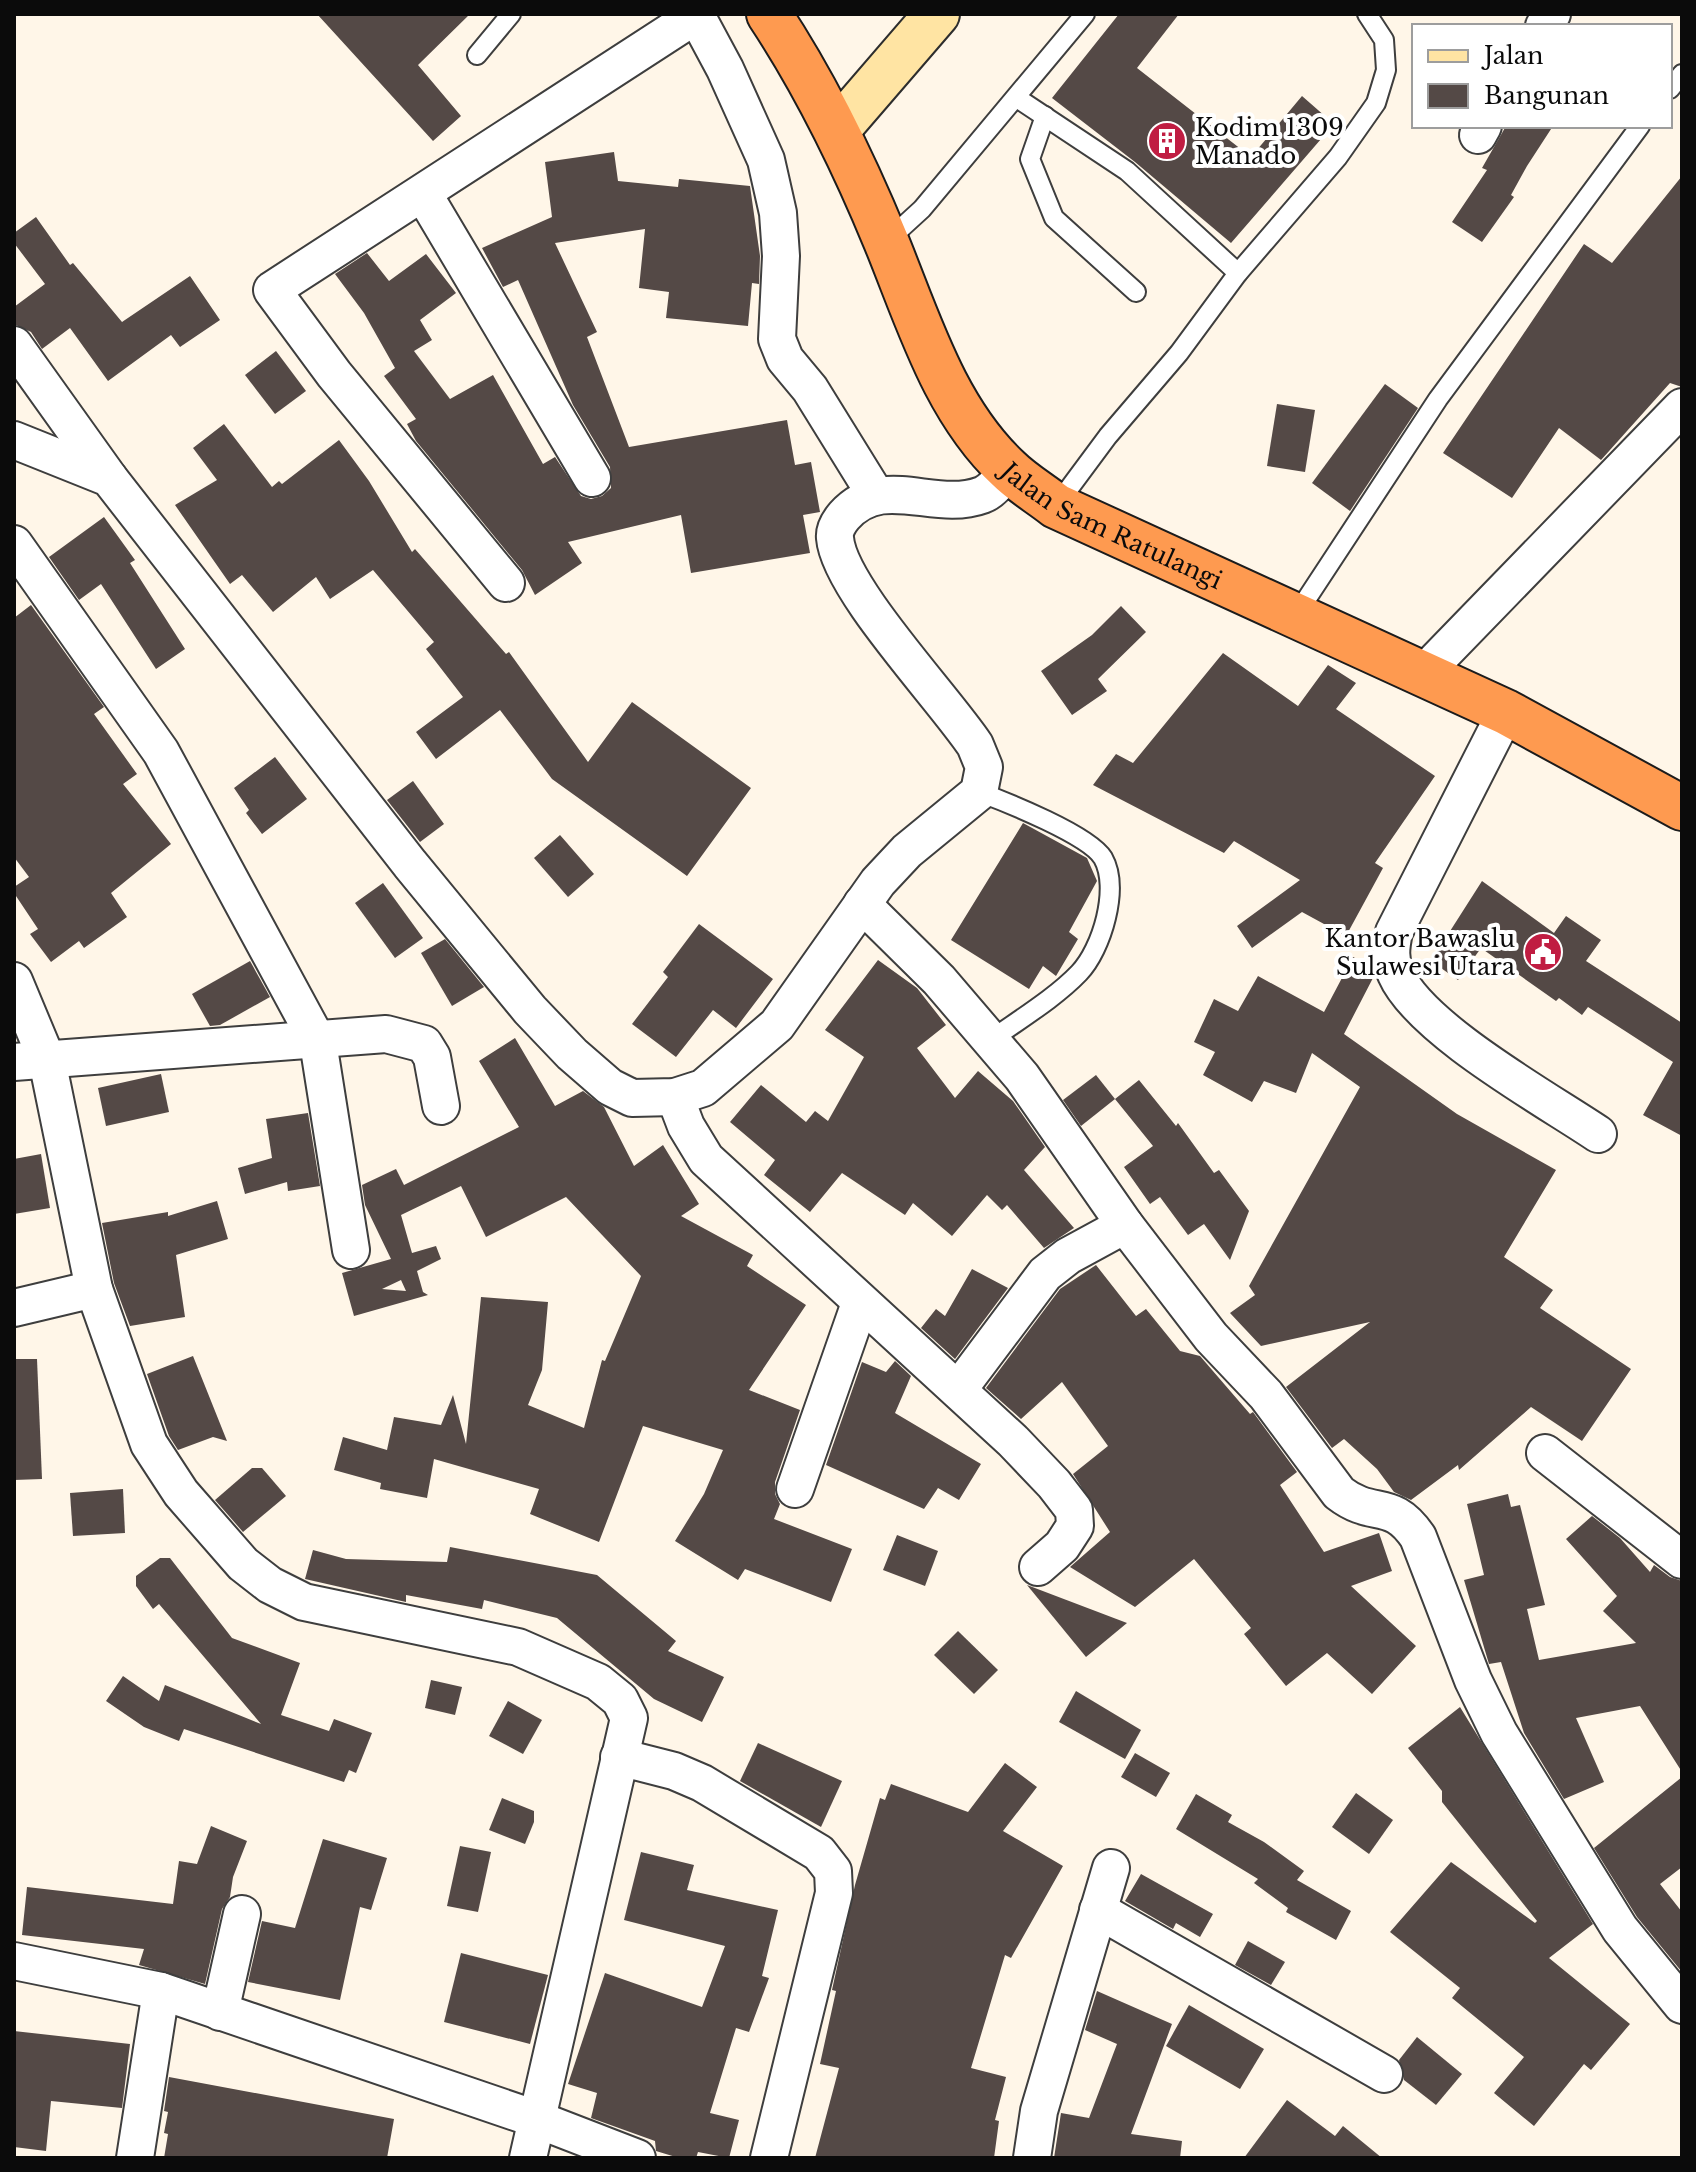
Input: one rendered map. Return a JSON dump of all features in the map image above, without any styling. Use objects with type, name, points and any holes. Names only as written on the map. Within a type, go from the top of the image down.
[{"type":"highway","name":"Jalan Sam Ratulangi","points":[[769,14],[804,67],[837,130],[886,241],[913,315],[942,375],[985,443],[1008,470],[1056,506],[1506,712],[1682,808]]},
{"type":"main road","points":[[837,130],[937,14]]},
{"type":"street","points":[[506,583],[334,374],[272,290],[424,195],[697,15],[766,160],[778,213],[781,256],[777,339],[785,359],[810,389],[875,494]]},
{"type":"street","points":[[424,195],[592,478]]},
{"type":"street","points":[[14,345],[109,478],[410,864],[530,1010],[572,1054],[610,1087],[632,1098],[675,1097],[703,1088],[777,1025],[862,904],[907,851],[979,792],[984,767],[975,745],[853,586],[834,536],[839,521],[851,507],[875,494],[891,492],[928,500],[961,500],[984,494],[1008,470]]},
{"type":"street","points":[[1424,673],[1682,407]]},
{"type":"street","points":[[14,440],[109,478]]},
{"type":"street","points":[[14,544],[161,752],[318,1042],[351,1250]]},
{"type":"street","points":[[1506,712],[1394,932],[1390,949],[1395,973],[1409,995],[1438,1022],[1598,1134]]},
{"type":"street","points":[[862,904],[939,980],[1022,1077],[1125,1225],[1211,1337],[1266,1395],[1339,1493],[1353,1504],[1395,1511],[1408,1522],[1418,1537],[1473,1680],[1499,1733],[1620,1929],[1682,2005]]},
{"type":"street","points":[[14,981],[31,1061],[94,1289],[149,1444],[181,1493],[243,1564],[270,1585],[304,1602],[518,1647],[598,1682],[620,1700],[629,1718],[528,2158]]},
{"type":"street","points":[[31,1061],[318,1042],[386,1034],[424,1044],[432,1057],[441,1106]]},
{"type":"street","points":[[675,1097],[686,1126],[706,1159],[1013,1441],[1074,1510],[1075,1526],[1062,1546],[1038,1567]]},
{"type":"street","points":[[958,1390],[1055,1264],[1125,1225]]},
{"type":"street","points":[[14,1308],[94,1289]]},
{"type":"street","points":[[795,1489],[860,1303]]},
{"type":"street","points":[[1545,1453],[1682,1560]]},
{"type":"street","points":[[619,1757],[674,1771],[702,1783],[819,1853],[833,1871],[834,1893],[769,2158]]},
{"type":"street","points":[[1032,2158],[1039,2111],[1111,1868]]},
{"type":"street","points":[[1098,1910],[1384,2074]]},
{"type":"street","points":[[220,2012],[242,1914]]},
{"type":"street","points":[[14,1961],[161,1991],[536,2119],[637,2158]]},
{"type":"street","points":[[135,2158],[161,1991]]},
{"type":"lane","points":[[477,55],[511,14]]},
{"type":"lane","points":[[886,241],[922,209],[1085,14]]},
{"type":"lane","points":[[1056,506],[1108,436],[1179,353],[1238,273],[1338,157],[1376,103],[1386,70],[1384,40],[1367,14]]},
{"type":"lane","points":[[1017,98],[1127,171],[1238,273]]},
{"type":"lane","points":[[1045,116],[1030,159],[1054,218],[1136,292]]},
{"type":"lane","points":[[1294,617],[1438,399],[1639,128]]},
{"type":"lane","points":[[979,792],[1038,814],[1102,856],[1112,884],[1105,923],[1081,971],[991,1040]]},
{"type":"building","points":[[317,14],[470,14],[418,65],[461,116],[433,141]]},
{"type":"building","name":"Kodim 1309 Manado","points":[[1119,14],[1179,14],[1137,68],[1251,157],[1302,96],[1334,124],[1231,243],[1135,162],[1052,98]]},
{"type":"building","points":[[1505,128],[1552,128],[1511,195],[1514,197],[1482,242],[1452,222],[1487,170],[1482,168]]},
{"type":"building","points":[[614,152],[618,181],[678,187],[679,179],[750,186],[760,256],[759,284],[752,283],[748,326],[666,318],[669,292],[639,288],[645,229],[555,243],[597,332],[587,337],[629,447],[787,420],[795,465],[811,462],[820,512],[803,515],[810,553],[691,573],[681,515],[568,542],[582,563],[535,595],[522,570],[416,441],[407,424],[416,419],[384,376],[395,368],[364,313],[335,274],[367,253],[389,281],[426,254],[456,293],[420,320],[432,340],[414,351],[450,399],[493,375],[543,464],[555,457],[581,496],[591,499],[602,496],[611,488],[610,467],[573,405],[518,280],[503,287],[482,248],[552,217],[545,162]]},
{"type":"building","points":[[1682,176],[1682,387],[1670,383],[1601,460],[1559,428],[1512,498],[1443,453],[1584,244],[1612,263]]},
{"type":"building","points":[[36,217],[70,265],[73,263],[122,322],[190,276],[220,320],[180,347],[171,335],[108,381],[70,328],[42,349],[31,332],[14,324],[14,307],[45,284],[14,243],[14,233]]},
{"type":"building","points":[[276,351],[306,391],[275,414],[245,375]]},
{"type":"building","points":[[1385,384],[1418,408],[1350,511],[1312,483]]},
{"type":"building","points":[[1277,404],[1315,410],[1305,472],[1267,466]]},
{"type":"building","points":[[224,424],[272,487],[279,481],[282,484],[339,440],[369,481],[412,552],[415,549],[506,654],[509,652],[588,762],[632,702],[751,788],[687,876],[552,779],[500,710],[436,759],[416,732],[463,697],[426,649],[434,642],[373,570],[330,599],[316,577],[273,612],[242,575],[230,584],[175,505],[217,480],[193,448]]},
{"type":"building","points":[[104,517],[135,560],[130,563],[185,649],[156,669],[101,584],[79,600],[49,557]]},
{"type":"building","points":[[31,605],[104,707],[94,714],[137,774],[123,784],[171,844],[111,893],[127,917],[84,948],[79,941],[51,962],[30,934],[38,929],[14,893],[14,887],[29,877],[14,857],[14,618]]},
{"type":"building","points":[[1121,606],[1146,632],[1098,679],[1107,691],[1072,715],[1041,671],[1092,635]]},
{"type":"building","points":[[1223,653],[1298,706],[1328,665],[1356,683],[1336,709],[1435,776],[1375,863],[1383,868],[1346,936],[1302,912],[1252,948],[1237,926],[1300,880],[1234,841],[1224,853],[1093,785],[1116,754],[1133,763]]},
{"type":"building","points":[[275,757],[307,799],[262,834],[246,813],[249,810],[234,788]]},
{"type":"building","points":[[413,781],[444,824],[420,842],[387,800]]},
{"type":"building","points":[[1023,823],[1087,858],[1097,881],[1069,932],[1078,939],[1056,976],[1043,966],[1029,989],[951,940]]},
{"type":"building","points":[[560,835],[594,874],[568,897],[534,858]]},
{"type":"building","points":[[1482,881],[1554,933],[1566,916],[1601,940],[1586,961],[1682,1023],[1682,1136],[1643,1115],[1673,1062],[1588,1007],[1582,1015],[1559,998],[1556,1001],[1481,948],[1458,980],[1431,961]]},
{"type":"building","points":[[383,883],[423,938],[395,958],[355,903]]},
{"type":"building","points":[[699,924],[773,979],[736,1028],[713,1010],[676,1057],[632,1024],[668,977],[663,972]]},
{"type":"building","points":[[445,939],[484,987],[452,1006],[421,953]]},
{"type":"building","points":[[1353,957],[1371,966],[1374,976],[1344,1034],[1457,1114],[1556,1170],[1504,1257],[1553,1290],[1540,1308],[1631,1369],[1582,1441],[1531,1407],[1459,1470],[1458,1465],[1411,1500],[1394,1492],[1377,1469],[1344,1439],[1332,1448],[1286,1387],[1370,1322],[1261,1346],[1230,1313],[1255,1295],[1249,1286],[1360,1087],[1312,1053],[1296,1093],[1264,1081],[1252,1102],[1203,1075],[1215,1052],[1194,1042],[1214,999],[1238,1011],[1258,976],[1324,1012]]},
{"type":"building","points":[[878,960],[917,988],[946,1025],[917,1048],[955,1098],[978,1071],[1013,1101],[1045,1147],[1024,1170],[1074,1228],[1044,1248],[1007,1205],[1002,1210],[987,1195],[952,1236],[913,1203],[905,1215],[842,1173],[810,1212],[764,1175],[775,1160],[730,1122],[761,1085],[806,1122],[815,1111],[828,1121],[864,1057],[825,1030]]},
{"type":"building","points":[[250,961],[270,997],[220,1025],[210,1026],[192,994]]},
{"type":"building","points":[[515,1038],[555,1106],[583,1091],[604,1107],[634,1166],[663,1145],[699,1204],[681,1216],[753,1255],[747,1266],[806,1305],[749,1390],[800,1410],[775,1482],[775,1494],[780,1504],[774,1519],[852,1549],[831,1602],[745,1569],[738,1580],[675,1541],[704,1494],[723,1450],[643,1426],[599,1542],[530,1514],[539,1489],[434,1459],[427,1498],[380,1489],[381,1483],[334,1470],[343,1437],[387,1450],[394,1417],[441,1425],[453,1395],[466,1444],[481,1297],[548,1302],[542,1370],[528,1405],[584,1428],[602,1360],[605,1361],[641,1276],[566,1197],[486,1237],[461,1186],[401,1215],[412,1253],[436,1246],[441,1259],[417,1271],[423,1292],[428,1295],[354,1316],[342,1273],[391,1259],[365,1205],[362,1185],[396,1169],[404,1185],[519,1127],[479,1061]],"holes":[[[401,1280],[406,1291],[382,1289]]]},
{"type":"building","points":[[161,1074],[169,1112],[106,1126],[98,1088]]},
{"type":"building","points":[[1096,1075],[1115,1099],[1081,1126],[1063,1100]]},
{"type":"building","points":[[1139,1080],[1176,1126],[1178,1123],[1214,1173],[1219,1170],[1249,1211],[1230,1260],[1204,1224],[1188,1235],[1160,1197],[1150,1204],[1124,1167],[1153,1146],[1115,1099]]},
{"type":"building","points":[[308,1113],[320,1186],[288,1191],[287,1182],[245,1194],[238,1168],[272,1158],[266,1119]]},
{"type":"building","points":[[41,1154],[50,1208],[14,1214],[14,1159]]},
{"type":"building","points":[[217,1201],[228,1239],[176,1255],[185,1317],[130,1326],[114,1283],[102,1223],[168,1212],[168,1216]]},
{"type":"building","points":[[1096,1265],[1136,1316],[1146,1309],[1180,1351],[1200,1356],[1250,1414],[1253,1412],[1297,1472],[1280,1485],[1324,1552],[1379,1533],[1392,1571],[1351,1586],[1416,1646],[1372,1694],[1327,1653],[1286,1686],[1244,1634],[1251,1628],[1194,1559],[1135,1607],[1070,1567],[1110,1532],[1073,1474],[1108,1446],[1062,1382],[1021,1419],[986,1388],[1060,1289]]},
{"type":"building","points":[[972,1269],[1008,1288],[955,1359],[921,1328],[936,1309],[945,1316]]},
{"type":"building","points":[[193,1356],[227,1441],[213,1437],[178,1450],[169,1436],[147,1374]]},
{"type":"building","points":[[14,1359],[37,1359],[42,1479],[14,1480]]},
{"type":"building","points":[[895,1361],[911,1376],[895,1413],[981,1464],[959,1500],[938,1488],[924,1509],[826,1465],[862,1362],[886,1372]]},
{"type":"building","points":[[252,1468],[262,1468],[286,1496],[243,1532],[215,1500]]},
{"type":"building","points":[[123,1489],[125,1533],[73,1536],[70,1493]]},
{"type":"building","points":[[1508,1494],[1511,1507],[1520,1505],[1545,1605],[1527,1609],[1539,1660],[1636,1643],[1603,1611],[1617,1596],[1566,1539],[1592,1516],[1620,1538],[1650,1572],[1654,1565],[1670,1577],[1682,1581],[1682,1772],[1640,1706],[1576,1718],[1604,1782],[1564,1799],[1524,1733],[1501,1662],[1489,1664],[1464,1580],[1484,1575],[1467,1504]]},
{"type":"building","points":[[897,1535],[938,1551],[925,1586],[883,1570]]},
{"type":"building","points":[[450,1547],[597,1575],[676,1641],[668,1651],[724,1677],[702,1722],[654,1699],[557,1618],[484,1600],[482,1609],[406,1595],[406,1602],[305,1579],[313,1550],[346,1559],[447,1562]]},
{"type":"building","points":[[160,1558],[170,1558],[232,1638],[300,1663],[281,1715],[329,1731],[334,1719],[372,1733],[356,1773],[349,1770],[344,1782],[184,1729],[179,1741],[144,1727],[106,1701],[123,1676],[159,1701],[165,1685],[261,1724],[159,1604],[153,1609],[136,1586],[136,1576]]},
{"type":"building","points":[[1027,1585],[1127,1623],[1086,1657]]},
{"type":"building","points":[[958,1631],[998,1670],[974,1694],[934,1655]]},
{"type":"building","points":[[431,1680],[462,1687],[455,1715],[425,1708]]},
{"type":"building","points":[[1076,1691],[1141,1730],[1125,1759],[1059,1722]]},
{"type":"building","points":[[508,1701],[542,1720],[523,1754],[489,1736]]},
{"type":"building","points":[[1460,1707],[1593,1924],[1549,1958],[1630,2024],[1591,2070],[1584,2064],[1534,2126],[1494,2093],[1524,2057],[1452,1998],[1460,1988],[1390,1932],[1451,1862],[1535,1923],[1537,1921],[1442,1802],[1442,1791],[1408,1748]]},
{"type":"building","points":[[758,1743],[842,1781],[821,1827],[740,1781]]},
{"type":"building","points":[[1135,1753],[1170,1773],[1156,1797],[1121,1777]]},
{"type":"building","points":[[1005,1763],[1037,1787],[1003,1831],[1063,1866],[1011,1958],[1005,1955],[971,2068],[1006,2077],[995,2120],[999,2121],[994,2158],[815,2158],[839,2068],[820,2064],[836,1991],[832,1990],[855,1885],[880,1798],[885,1800],[891,1784],[968,1812]]},
{"type":"building","points":[[1682,1777],[1682,1867],[1660,1884],[1682,1912],[1682,1972],[1637,1917],[1594,1848]]},
{"type":"building","points":[[1356,1793],[1393,1820],[1369,1854],[1332,1827]]},
{"type":"building","points":[[1196,1794],[1232,1815],[1228,1822],[1264,1842],[1304,1871],[1297,1880],[1351,1911],[1336,1940],[1286,1912],[1288,1908],[1254,1883],[1258,1879],[1176,1829]]},
{"type":"building","points":[[502,1798],[534,1811],[534,1822],[525,1844],[489,1830]]},
{"type":"building","points":[[211,1826],[247,1841],[233,1877],[230,1897],[222,1909],[205,1984],[139,1965],[144,1949],[22,1935],[27,1887],[173,1904],[179,1861],[197,1864]]},
{"type":"building","points":[[323,1839],[387,1858],[371,1910],[360,1907],[340,2000],[248,1982],[262,1921],[295,1928]]},
{"type":"building","points":[[460,1846],[491,1852],[478,1912],[447,1906]]},
{"type":"building","points":[[641,1852],[694,1865],[687,1890],[778,1910],[762,1976],[769,1978],[749,2032],[736,2028],[710,2113],[739,2120],[729,2158],[698,2152],[696,2158],[679,2158],[656,2151],[655,2141],[591,2118],[597,2093],[568,2084],[605,1973],[702,2007],[725,1946],[624,1920]]},
{"type":"building","points":[[1141,1874],[1213,1914],[1200,1937],[1176,1923],[1173,1929],[1125,1901]]},
{"type":"building","points":[[1248,1941],[1285,1962],[1271,1985],[1235,1965]]},
{"type":"building","points":[[461,1953],[548,1975],[530,2044],[444,2022]]},
{"type":"building","points":[[1097,1991],[1172,2024],[1131,2134],[1182,2141],[1180,2158],[1054,2158],[1061,2113],[1089,2118],[1117,2044],[1085,2030]]},
{"type":"building","points":[[1189,2005],[1264,2049],[1240,2089],[1166,2046]]},
{"type":"building","points":[[14,2031],[130,2044],[122,2108],[51,2101],[46,2151],[14,2147]]},
{"type":"building","points":[[1417,2037],[1462,2074],[1436,2105],[1404,2080],[1399,2060]]},
{"type":"building","points":[[169,2077],[394,2119],[387,2158],[164,2158],[168,2112],[164,2111]]},
{"type":"building","points":[[1287,2100],[1335,2136],[1343,2126],[1382,2158],[1244,2158]]},
{"type":"place","name":"Kodim 1309 Manado","points":[[1167,141]]},
{"type":"place","name":"Kantor Bawaslu Sulawesi Utara","points":[[1543,952]]}]
